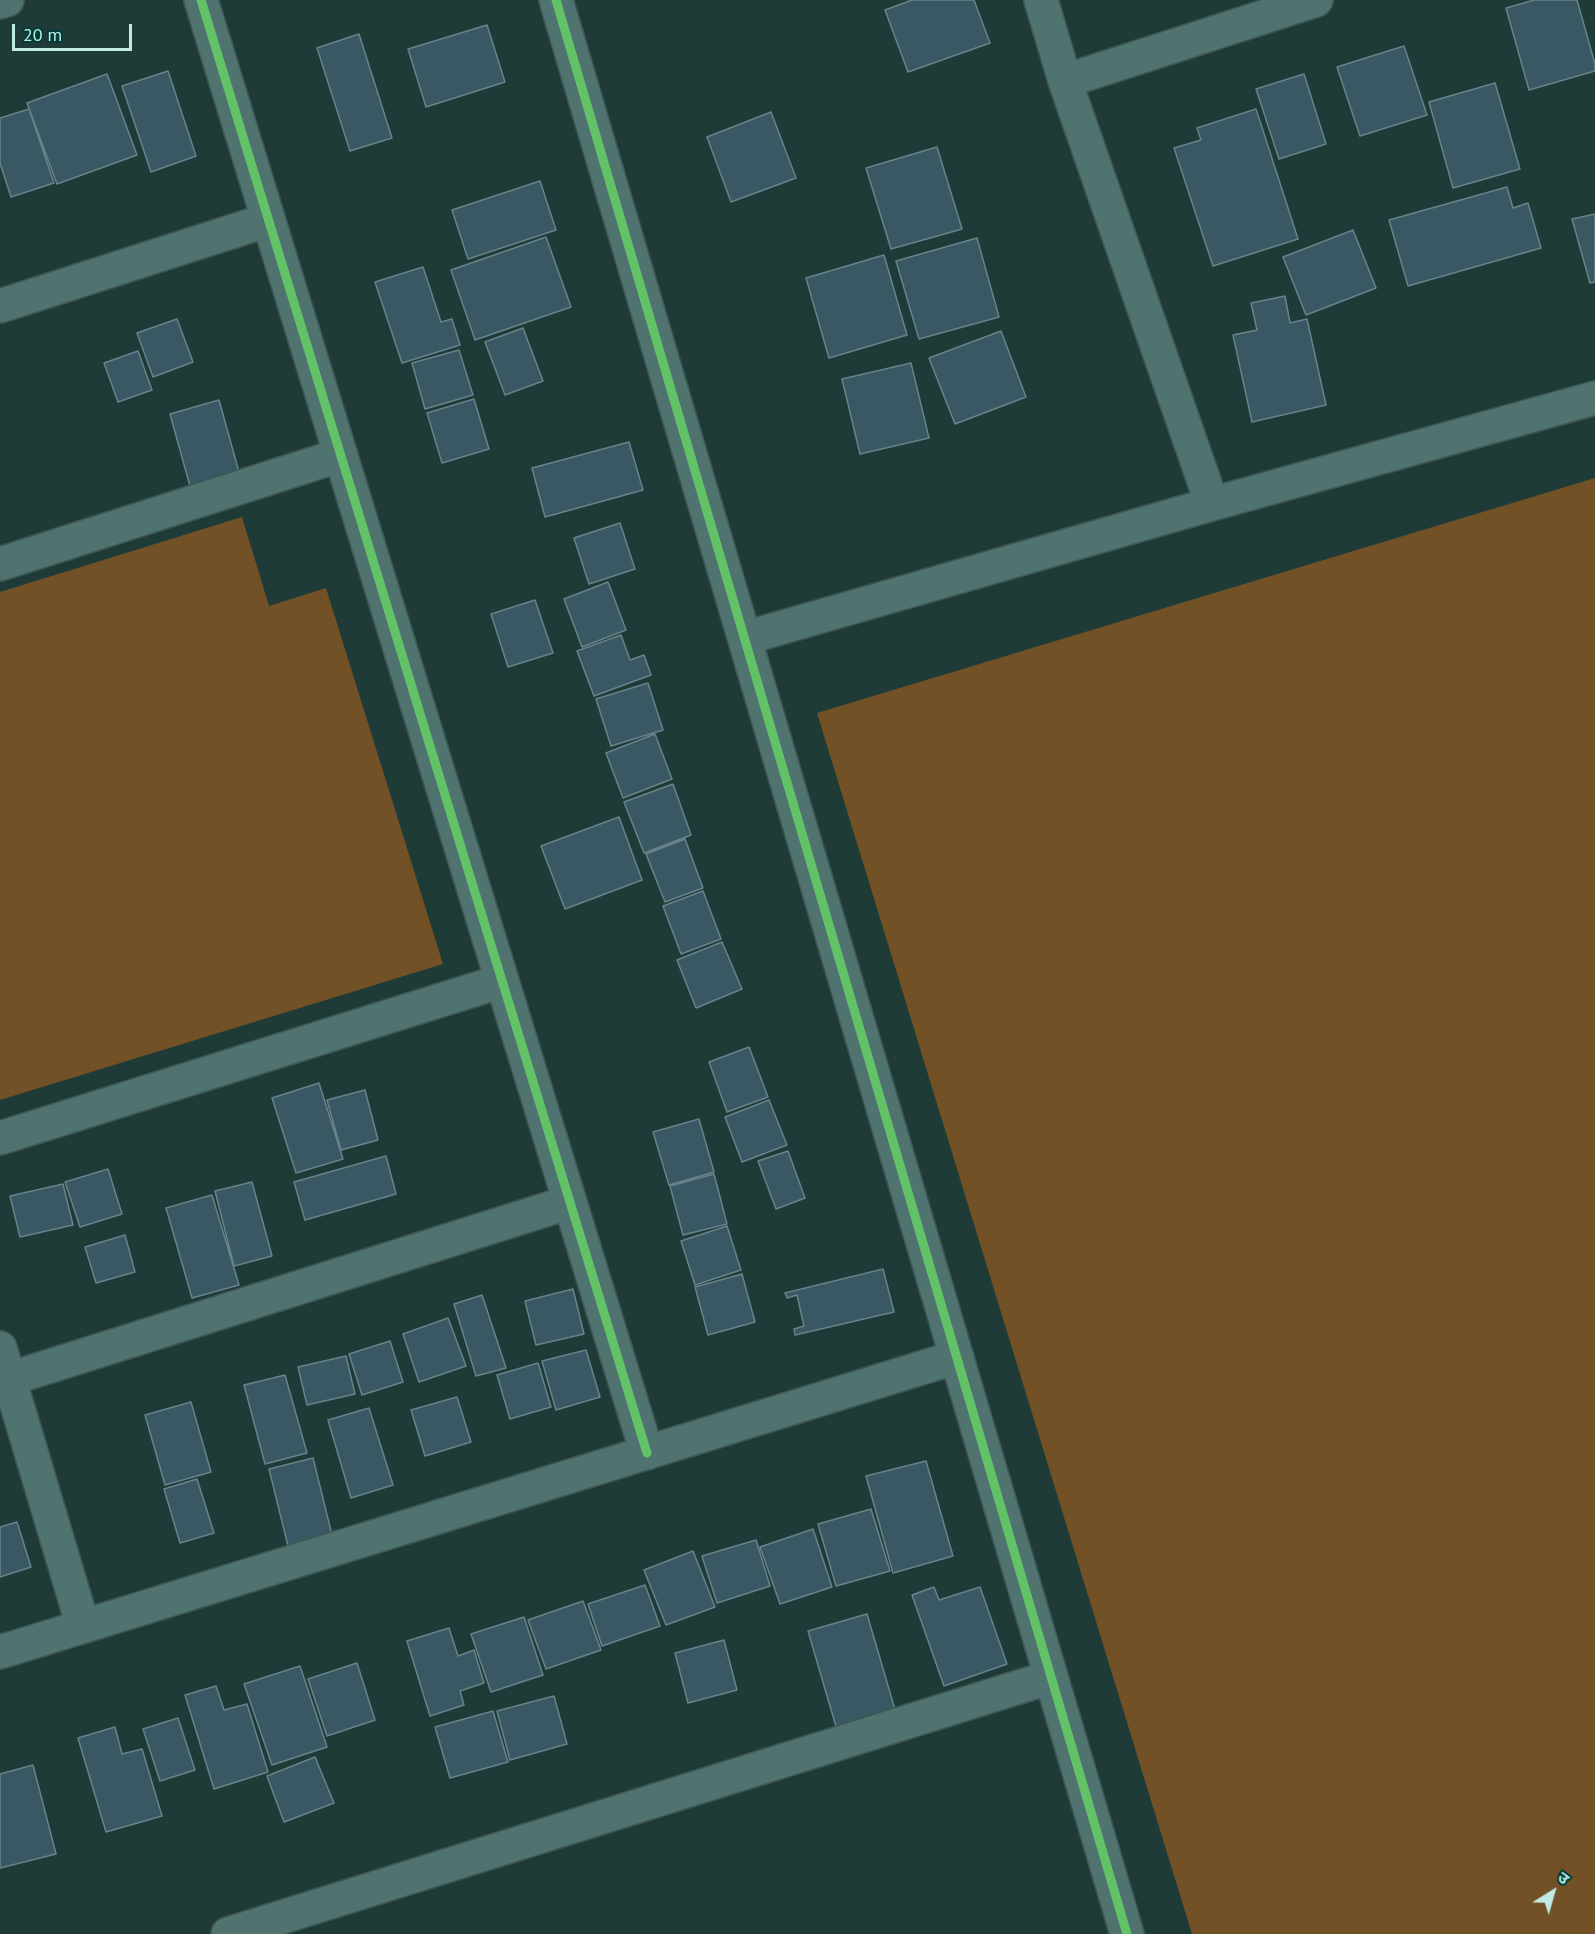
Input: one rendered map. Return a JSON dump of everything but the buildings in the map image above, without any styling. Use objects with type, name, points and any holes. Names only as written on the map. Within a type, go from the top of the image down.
[{"type":"street","points":[[0,2],[7,0]]},
{"type":"street","points":[[201,0],[647,1452]]},
{"type":"street","points":[[556,0],[1127,1934]]},
{"type":"street","points":[[1041,0],[1065,81],[1212,504]]},
{"type":"street","points":[[1065,81],[1316,0]]},
{"type":"street","points":[[0,306],[268,220]]},
{"type":"street","points":[[745,638],[1212,504],[1595,398]]},
{"type":"street","points":[[0,564],[341,455]]},
{"type":"street","points":[[0,1138],[502,981]]},
{"type":"street","points":[[9,1379],[570,1202]]},
{"type":"street","points":[[0,1348],[83,1626]]},
{"type":"street","points":[[0,1652],[957,1357]]},
{"type":"street","points":[[228,1934],[1051,1677]]},
{"type":"shaded area","points":[[1595,478],[1595,1934],[1192,1934],[817,713]]},
{"type":"shaded area","points":[[242,517],[269,606],[326,588],[443,964],[0,1100],[0,592]]},
{"type":"cycle path","points":[[201,0],[647,1453]]},
{"type":"cycle path","points":[[556,0],[1127,1934]]}]
